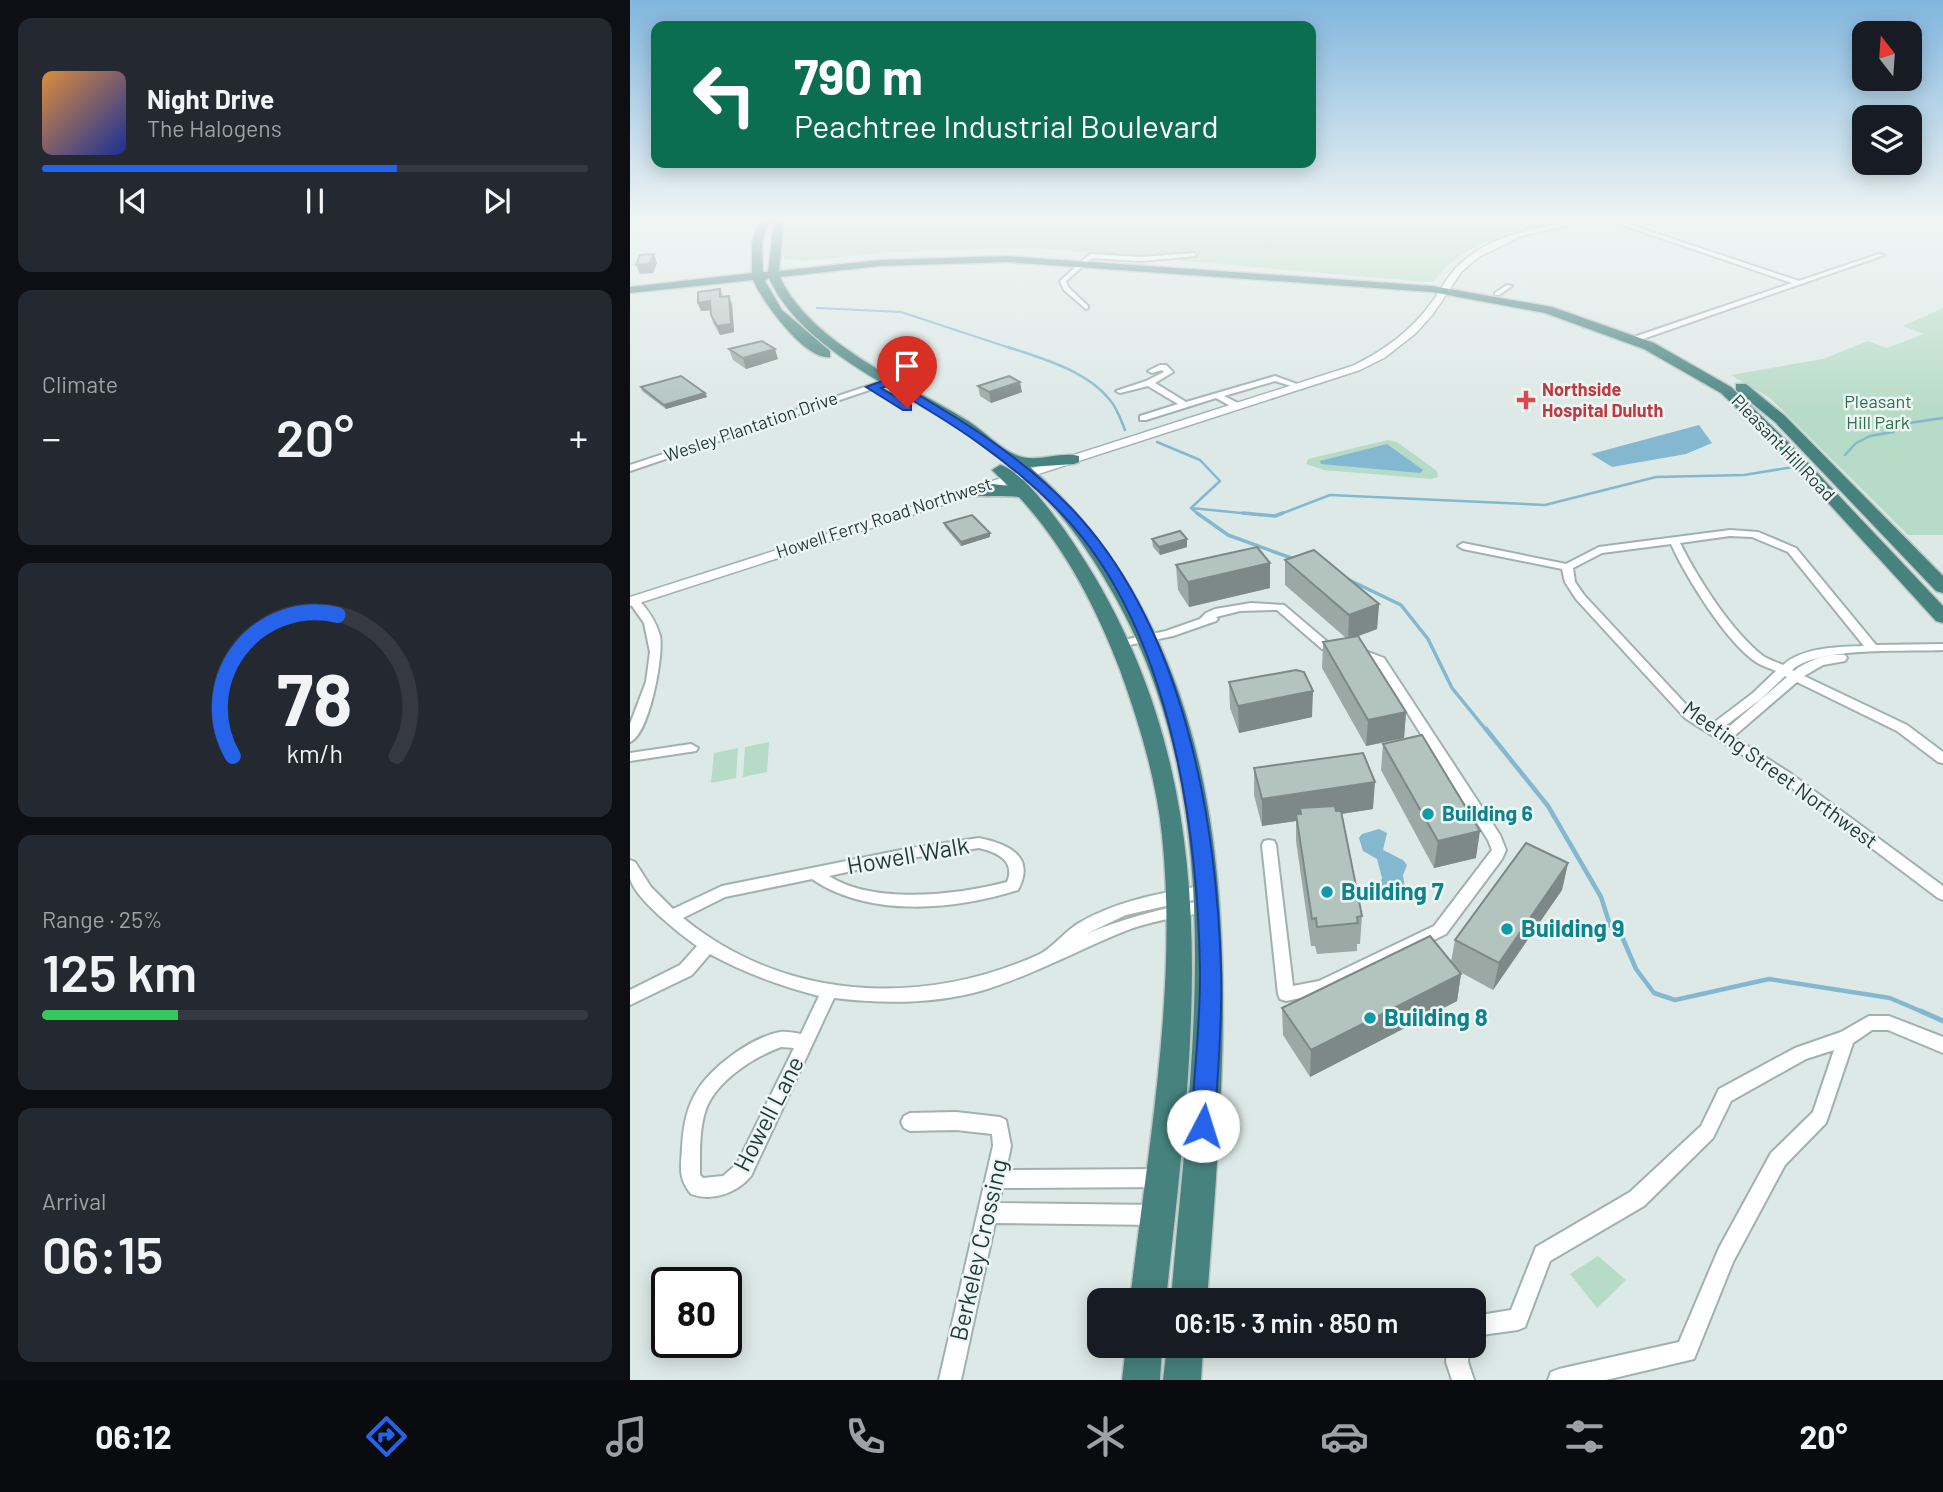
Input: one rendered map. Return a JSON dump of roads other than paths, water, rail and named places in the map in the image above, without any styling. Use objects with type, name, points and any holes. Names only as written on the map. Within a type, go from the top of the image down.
[{"type":"highway","points":[[761,285],[765,295],[789,325],[872,387],[958,438],[1020,481],[1045,491],[1069,513],[1102,556],[1147,638],[1182,737],[1195,800],[1192,901],[1178,1005],[1173,1088],[1149,1288]]},
{"type":"highway","points":[[779,285],[782,293],[803,317],[889,382],[979,435],[1009,459],[1020,481],[1072,555],[1119,644],[1138,694],[1173,834],[1211,968],[1207,1078],[1190,1288]]},
{"type":"highway","name":"Pleasant Hill Road","points":[[1411,285],[1503,290],[1580,313],[1719,372],[1763,404],[1943,587]]},
{"type":"highway","name":"Pleasant Hill Road","points":[[1446,288],[1557,313],[1640,338],[1704,375],[1744,405],[1943,617]]},
{"type":"highway","points":[[1009,459],[1034,463],[1074,459]]},
{"type":"highway","points":[[1045,491],[1042,482],[1045,476],[1074,459]]},
{"type":"highway","points":[[966,493],[1020,481]]},
{"type":"highway","points":[[1141,1380],[1143,1358]]},
{"type":"highway","points":[[1182,1380],[1184,1358]]},
{"type":"street","points":[[1065,285],[1086,307]]},
{"type":"street","points":[[1020,481],[1074,459],[1340,374],[1399,344],[1421,325],[1448,285]]},
{"type":"street","points":[[1640,338],[1791,285]]},
{"type":"street","points":[[1120,391],[1149,383],[1159,375]]},
{"type":"street","points":[[1143,418],[1275,377],[1301,387]]},
{"type":"street","name":"Wesley Plantation Drive","points":[[630,468],[889,382]]},
{"type":"street","points":[[1149,383],[1185,405]]},
{"type":"street","points":[[1217,395],[1237,407]]},
{"type":"street","name":"Howell Ferry Road Northwest","points":[[632,601],[966,493]]},
{"type":"street","points":[[1463,546],[1567,567],[1599,550],[1730,533],[1754,534],[1776,540],[1792,550],[1873,649]]},
{"type":"street","points":[[1674,540],[1682,558],[1741,643],[1760,659],[1902,728],[1943,759]]},
{"type":"street","name":"Meeting Street Northwest","points":[[1567,567],[1570,582],[1619,642],[1689,715],[1828,807],[1943,894]]},
{"type":"street","points":[[630,738],[652,681],[655,638],[650,621],[632,601]]},
{"type":"street","points":[[1119,644],[1236,614],[1242,610],[1280,607],[1326,647],[1359,652],[1380,661],[1495,839],[1499,850],[1440,930],[1322,987],[1286,994],[1269,845]]},
{"type":"street","points":[[1713,729],[1795,662],[1822,652],[1943,647]]},
{"type":"street","points":[[1726,737],[1807,668],[1832,659],[1943,655]]},
{"type":"street","points":[[630,757],[691,748]]},
{"type":"street","name":"Howell Walk","points":[[673,916],[722,892],[814,873],[911,853],[979,843],[997,846],[1010,855],[1017,863],[1018,877],[1013,886],[999,891],[927,900],[896,899],[845,890],[832,886],[814,873]]},
{"type":"street","points":[[630,866],[654,898],[673,916],[708,945],[740,964],[806,986],[889,997],[960,988],[1016,972],[1052,954],[1192,901]]},
{"type":"street","points":[[630,998],[686,970],[708,945]]},
{"type":"street","name":"Howell Lane","points":[[806,1042],[781,1039],[750,1051],[709,1088],[698,1106],[692,1148],[690,1178],[698,1187],[711,1188],[738,1178],[806,1042],[830,990]]},
{"type":"street","points":[[1486,1324],[1518,1320],[1544,1254],[1637,1199],[1707,1132],[1725,1095],[1801,1053],[1846,1038],[1869,1023],[1889,1023],[1943,1045]]},
{"type":"street","points":[[1559,1380],[1686,1351],[1726,1255],[1778,1159],[1820,1117],[1846,1038]]},
{"type":"street","name":"Berkeley Crossing","points":[[911,1122],[957,1121],[1000,1126],[1002,1146],[950,1380]]},
{"type":"street","points":[[994,1179],[1162,1178]]},
{"type":"street","points":[[986,1213],[1157,1215]]},
{"type":"street","points":[[1457,1358],[1463,1380]]},
{"type":"water","points":[[1699,425],[1712,443],[1686,454],[1612,467],[1591,454]]},
{"type":"water","points":[[1387,444],[1423,470],[1420,473],[1321,464],[1320,461]]},
{"type":"water","points":[[1379,829],[1387,833],[1383,850],[1403,860],[1407,865],[1403,875],[1405,888],[1392,896],[1378,891],[1382,878],[1377,859],[1363,851],[1359,838],[1362,834]]},
{"type":"waterway","points":[[817,308],[901,312],[1013,349]]},
{"type":"waterway","points":[[1008,347],[1049,361],[1089,381],[1112,403],[1125,430]]},
{"type":"waterway","points":[[1845,455],[1856,443],[1870,436],[1893,432],[1902,424],[1943,418]]},
{"type":"waterway","points":[[1157,442],[1200,460],[1220,481],[1191,508]]},
{"type":"waterway","points":[[1278,515],[1330,495],[1545,505],[1656,477],[1744,475],[1793,467]]},
{"type":"waterway","points":[[1191,508],[1261,515]]},
{"type":"waterway","points":[[1191,508],[1199,515]]},
{"type":"waterway","points":[[1197,513],[1228,535],[1294,559]]},
{"type":"waterway","points":[[1243,513],[1275,516],[1283,513]]},
{"type":"waterway","points":[[1347,579],[1401,605],[1428,639],[1452,688],[1487,731]]},
{"type":"waterway","points":[[1486,729],[1548,806],[1601,897],[1610,925],[1623,939],[1636,969],[1654,993],[1675,1000],[1769,979],[1890,998],[1925,1013]]},
{"type":"waterway","points":[[1921,1011],[1943,1021]]},
{"type":"place","name":"Northside Hospital Duluth","points":[[1526,400]]},
{"type":"place","name":"Building 6","points":[[1428,814]]},
{"type":"place","name":"Building 7","points":[[1327,892]]},
{"type":"place","name":"Building 9","points":[[1507,929]]},
{"type":"place","name":"Building 8","points":[[1370,1018]]},
{"type":"park label","name":"Pleasant Hill Park","points":[[1878,412]]}]
